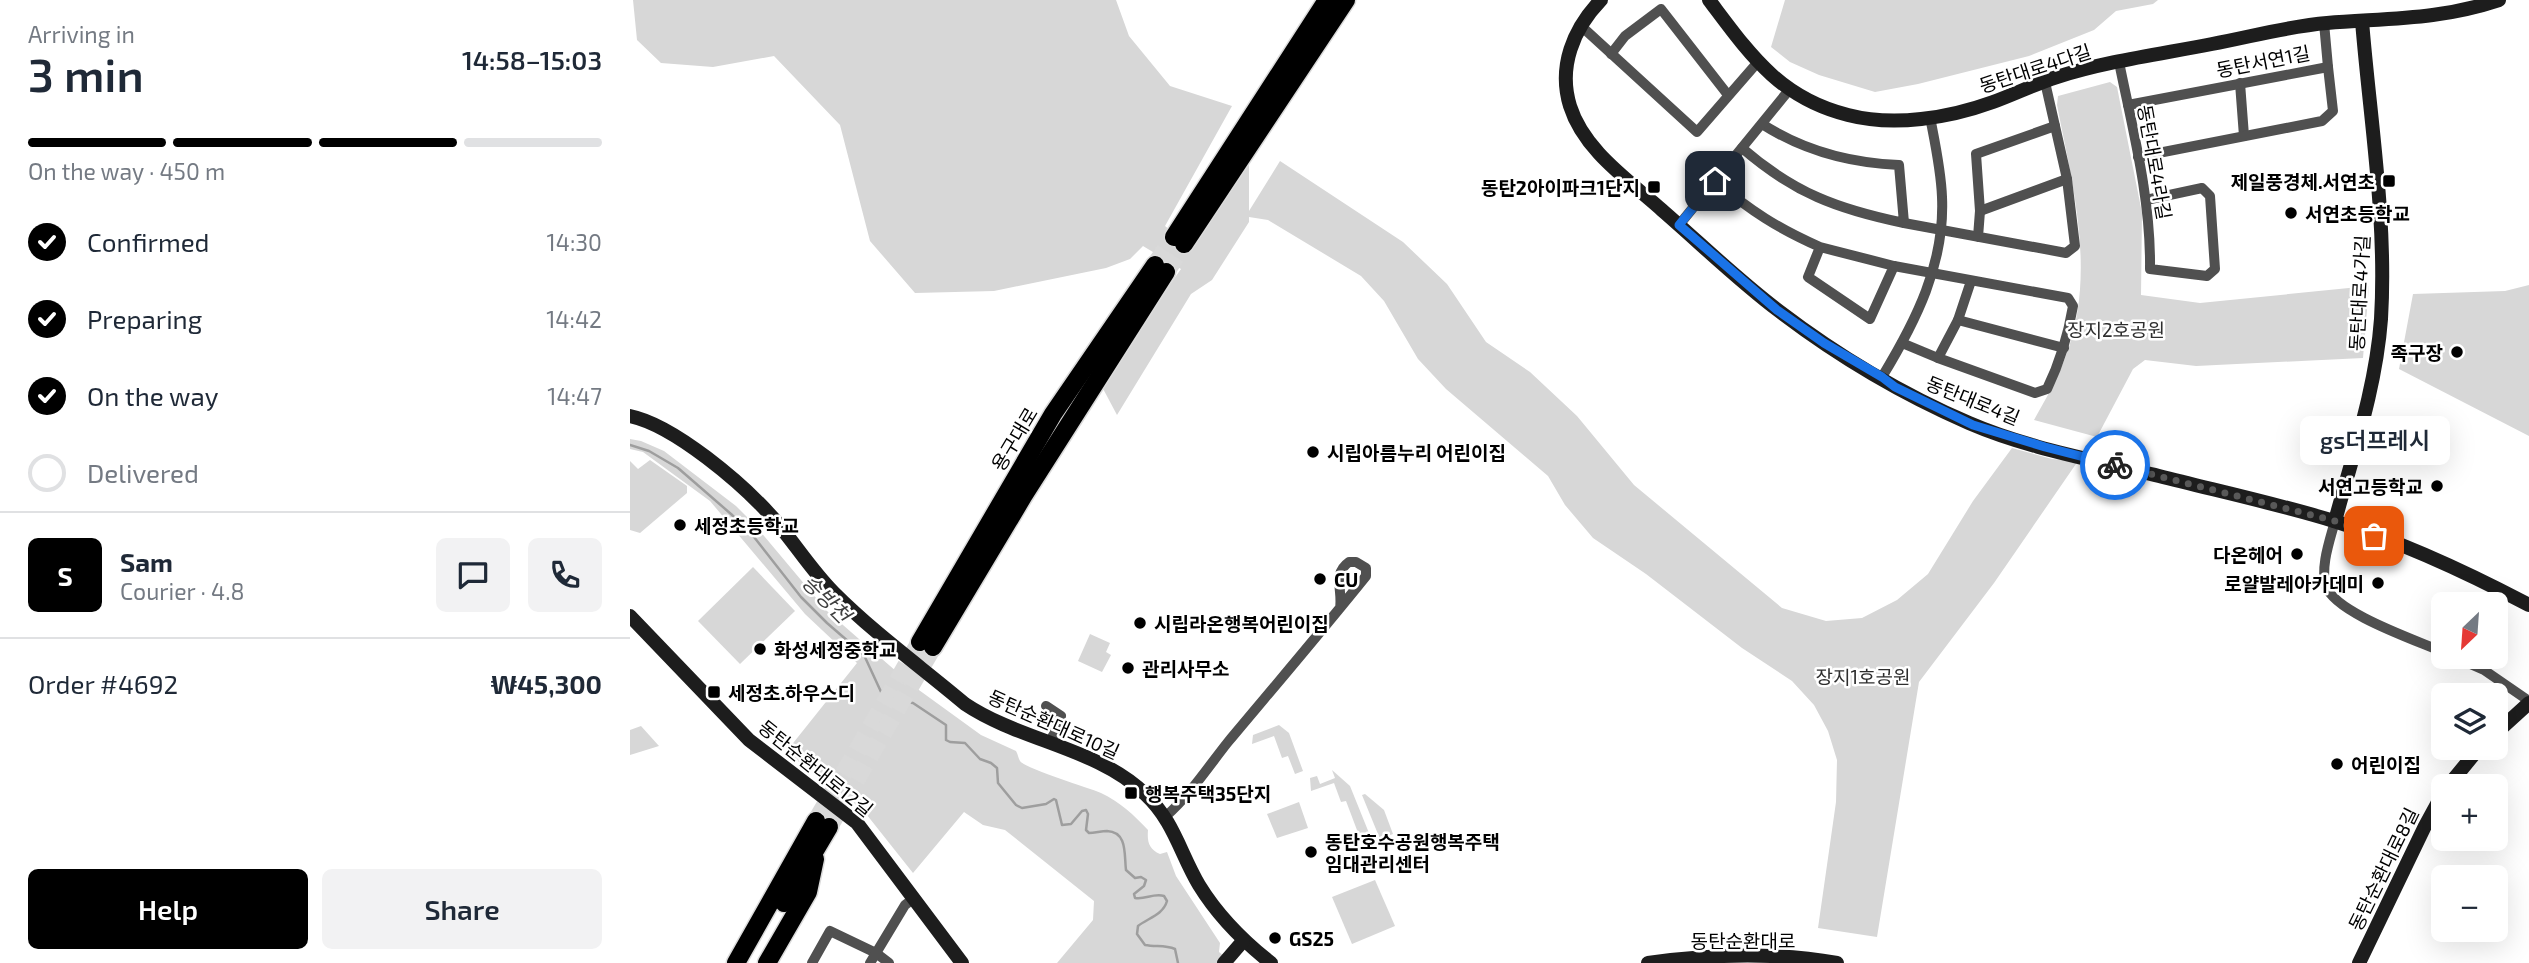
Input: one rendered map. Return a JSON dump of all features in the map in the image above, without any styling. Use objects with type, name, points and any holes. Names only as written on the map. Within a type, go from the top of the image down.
[{"type":"highway","points":[[1179,240],[1334,5]]},
{"type":"highway","name":"용구대로","points":[[926,644],[1024,495],[1161,268]]},
{"type":"highway","points":[[748,963],[822,824]]},
{"type":"highway","points":[[728,962],[782,867],[812,842]]},
{"type":"highway","points":[[767,963],[808,892],[812,842]]},
{"type":"street","name":"동탄대로4길","points":[[1601,0],[1580,26],[1572,42],[1566,72],[1571,108],[1580,128],[1600,154],[1679,225],[1777,310],[1824,343],[1895,387],[1973,425],[2335,521],[2422,555],[2529,605]]},
{"type":"street","name":"동탄대로4다길","points":[[1709,0],[1757,62],[1789,90],[1828,109],[1865,119],[1887,121],[1930,117],[1990,103],[2089,68],[2119,62],[2324,23],[2433,16],[2499,0]]},
{"type":"street","points":[[1611,54],[1625,36],[1661,9],[1728,95]]},
{"type":"street","name":"동탄대로4가길","points":[[2335,521],[2369,395],[2381,309],[2382,227],[2362,21]]},
{"type":"street","points":[[2324,23],[2328,67]]},
{"type":"street","points":[[1580,26],[1697,132],[1757,62]]},
{"type":"street","name":"동탄대로4라길","points":[[2119,62],[2146,200],[2150,269],[2207,276],[2215,269],[2210,196],[2202,188],[2146,200]]},
{"type":"street","name":"동탄서연1길","points":[[2128,105],[2328,67],[2333,111],[2322,121],[2138,157]]},
{"type":"street","points":[[1742,148],[1772,172],[1811,196],[1857,214],[2066,253],[2075,246],[2067,179],[2045,82]]},
{"type":"street","points":[[2240,83],[2244,136]]},
{"type":"street","points":[[1679,225],[1789,90]]},
{"type":"street","points":[[1882,377],[1919,310],[1933,274],[1941,230],[1941,183],[1930,117]]},
{"type":"street","points":[[1762,124],[1796,143],[1833,156],[1874,164],[1899,165],[1904,223]]},
{"type":"street","points":[[1978,237],[1980,211],[1976,154],[2055,126]]},
{"type":"street","points":[[1980,211],[2067,179]]},
{"type":"street","points":[[1715,181],[1749,210],[1792,235],[1820,247],[1894,266],[2068,298],[2073,306],[2064,348],[2047,389],[2035,393],[1902,343]]},
{"type":"street","points":[[1820,247],[1808,277],[1870,319],[1894,266]]},
{"type":"street","points":[[1938,358],[1958,320],[1971,281]]},
{"type":"street","points":[[1958,320],[2064,348]]},
{"type":"street","name":"동탄순환대로10길","points":[[630,416],[649,422],[676,437],[739,484],[773,518],[836,595],[965,704],[988,718],[1116,772],[1144,792],[1166,816],[1199,885],[1221,917],[1271,963]]},
{"type":"street","points":[[2335,521],[2325,572],[2327,586],[2335,599],[2362,617],[2431,647]]},
{"type":"street","points":[[1166,816],[1177,807],[1340,608]]},
{"type":"street","name":"동탄순환대로12길","points":[[630,616],[759,749],[857,823],[962,963]]},
{"type":"street","points":[[2482,669],[2529,702],[2508,722]]},
{"type":"street","points":[[1046,706],[1061,716],[1050,744]]},
{"type":"street","points":[[2458,774],[2469,760]]},
{"type":"street","name":"동탄순환대로8길","points":[[2358,963],[2431,816]]},
{"type":"street","points":[[870,963],[905,905],[913,899]]},
{"type":"street","points":[[812,963],[830,931],[876,953],[889,963]]},
{"type":"street","points":[[1224,963],[1243,940]]},
{"type":"street","name":"동탄순환대로","points":[[1648,963],[1702,957],[1837,963]]},
{"type":"green space","name":"장지1호공원","points":[[633,0],[1116,0],[1129,36],[1170,86],[1232,106],[1165,226],[1192,248],[1249,164],[1249,211],[1280,161],[1403,242],[1447,284],[1486,342],[1530,372],[1577,416],[1634,485],[1782,608],[1826,621],[1862,618],[1897,600],[1928,574],[1973,501],[2012,448],[2052,459],[2078,461],[1994,583],[1919,682],[1877,937],[1818,928],[1836,802],[1837,760],[1828,731],[1814,705],[1792,681],[1742,648],[1646,574],[1593,538],[1565,505],[1548,476],[1446,389],[1418,359],[1384,301],[1361,276],[1268,220],[1249,217],[1249,222],[1212,280],[1191,294],[1117,415],[1100,383],[1181,269],[1143,246],[1130,259],[1106,268],[994,291],[915,293],[870,241],[840,125],[774,56],[713,67],[661,63],[637,40]]},
{"type":"green space","points":[[1785,0],[2158,0],[2153,4],[2116,11],[2094,30],[2029,56],[1875,92],[1819,75],[1790,62],[1771,47]]},
{"type":"green space","name":"장지2호공원","points":[[2110,82],[2117,87],[2142,213],[2141,295],[2200,303],[2369,286],[2363,358],[2196,366],[2145,360],[2133,369],[2097,437],[2034,420],[2065,358],[2080,295],[2079,232],[2057,105],[2058,96]]},
{"type":"green space","points":[[2529,285],[2529,436],[2399,369],[2413,294],[2505,291]]},
{"type":"green space","points":[[630,439],[664,451],[736,506],[827,611],[912,685],[981,735],[1016,751],[1020,761],[1025,764],[1101,793],[1132,814],[1148,830],[1148,842],[1153,850],[1160,854],[1167,852],[1176,876],[1220,943],[1219,952],[1233,963],[1057,963],[1093,920],[1094,901],[1005,830],[983,825],[964,812],[913,873],[863,810],[786,752],[857,663],[805,614],[710,501],[643,452],[630,449]]},
{"type":"green space","points":[[650,460],[687,486],[687,493],[640,533],[630,530],[630,461],[638,469]]},
{"type":"green space","points":[[753,567],[795,611],[740,664],[698,621]]},
{"type":"green space","points":[[1090,634],[1110,643],[1106,652],[1111,655],[1102,672],[1078,661]]},
{"type":"green space","points":[[1279,725],[1289,733],[1303,771],[1295,774],[1288,756],[1282,758],[1274,736],[1252,744],[1253,735]]},
{"type":"green space","points":[[641,726],[659,746],[630,755],[630,730]]},
{"type":"green space","points":[[1332,770],[1350,786],[1371,838],[1370,844],[1363,846],[1346,801],[1341,802],[1334,783],[1311,791],[1310,778],[1317,776],[1320,784],[1335,778]]},
{"type":"green space","points":[[1365,794],[1384,810],[1393,834],[1380,839],[1362,795]]},
{"type":"green space","points":[[1299,802],[1308,828],[1277,838],[1267,814]]},
{"type":"green space","points":[[1375,880],[1395,926],[1352,944],[1332,897]]},
{"type":"waterway","name":"송방천","points":[[630,445],[649,451],[678,468],[731,514],[754,537],[801,597],[864,655],[882,694],[898,701],[913,703],[946,725],[946,740],[965,743],[980,759],[997,768],[998,783],[1016,805],[1022,808],[1046,804],[1054,799],[1062,825],[1071,824],[1086,810],[1086,830],[1089,833],[1107,831],[1119,835],[1124,845],[1126,870],[1135,878],[1146,880],[1144,886],[1134,894],[1135,898],[1160,895],[1167,901],[1159,913],[1138,926],[1137,934],[1145,945],[1175,949],[1178,963]]},
{"type":"tunnel","points":[[1155,265],[1174,237]]},
{"type":"tunnel","points":[[1166,272],[1184,244]]},
{"type":"tunnel","points":[[816,821],[920,642]]},
{"type":"tunnel","points":[[829,827],[933,647]]},
{"type":"way so far","points":[[2115,465],[2335,521],[2374,536]]},
{"type":"place","name":"제일풍경체.서연초","points":[[2389,181]]},
{"type":"place","name":"동탄2아이파크1단지","points":[[1654,187]]},
{"type":"place","name":"서연초등학교","points":[[2291,213]]},
{"type":"place","name":"족구장","points":[[2457,352]]},
{"type":"place","name":"시립아름누리 어린이집","points":[[1313,452]]},
{"type":"place","name":"서연고등학교","points":[[2437,486]]},
{"type":"place","name":"세정초등학교","points":[[680,525]]},
{"type":"place","name":"gs더프레시","points":[[2374,536]]},
{"type":"place","name":"다온헤어","points":[[2297,554]]},
{"type":"place","name":"CU","points":[[1320,579]]},
{"type":"place","name":"로얄발레아카데미","points":[[2378,583]]},
{"type":"place","name":"시립라온행복어린이집","points":[[1140,623]]},
{"type":"place","name":"화성세정중학교","points":[[760,649]]},
{"type":"place","name":"관리사무소","points":[[1128,668]]},
{"type":"place","name":"세정초.하우스디","points":[[714,692]]},
{"type":"place","name":"어린이집","points":[[2337,764]]},
{"type":"place","name":"행복주택35단지","points":[[1131,793]]},
{"type":"place","name":"동탄호수공원행복주택 임대관리센터","points":[[1311,852]]},
{"type":"place","name":"GS25","points":[[1275,938]]},
{"type":"route","points":[[1715,181],[1679,225],[1777,310],[1895,387],[1973,425],[2115,465]]}]
